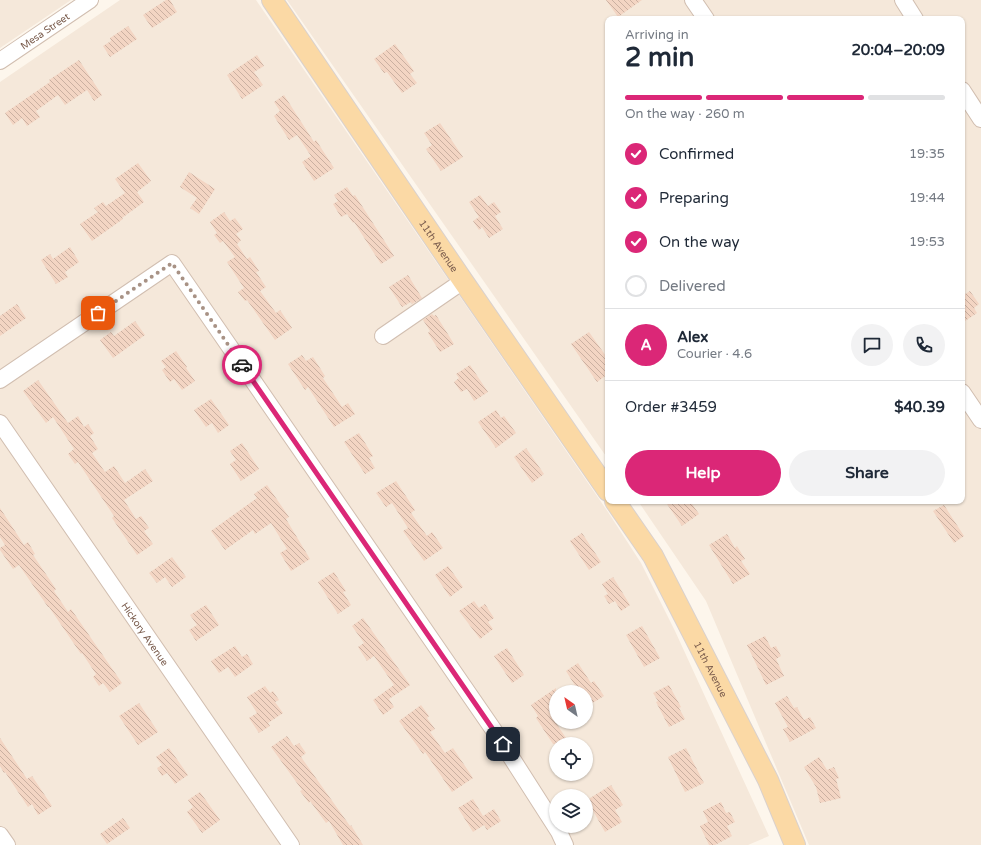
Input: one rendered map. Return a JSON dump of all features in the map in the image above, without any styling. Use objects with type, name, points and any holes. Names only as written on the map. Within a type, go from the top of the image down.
[{"type":"main road","name":"11th Avenue","points":[[272,0],[605,487]]},
{"type":"main road","name":"11th Avenue","points":[[617,504],[653,556],[768,780],[795,845]]},
{"type":"street","name":"Mesa Street","points":[[0,61],[90,0]]},
{"type":"street","points":[[693,0],[704,16]]},
{"type":"street","points":[[903,0],[913,16]]},
{"type":"street","points":[[965,94],[981,118]]},
{"type":"street","points":[[0,380],[172,263],[495,732],[559,832],[565,845]]},
{"type":"street","points":[[383,336],[463,281]]},
{"type":"street","points":[[965,396],[981,420]]},
{"type":"street","name":"Hickory Avenue","points":[[0,424],[291,845]]},
{"type":"street","points":[[0,835],[7,845]]},
{"type":"shaded area","points":[[0,0],[71,0],[0,48]]},
{"type":"shaded area","points":[[120,0],[256,0],[608,512],[641,563],[675,631],[769,836],[748,845],[0,845],[0,82]]},
{"type":"shaded area","points":[[287,0],[981,0],[981,845],[809,845],[706,601],[640,504],[965,504],[965,16],[605,16],[605,455]]},
{"type":"building","points":[[166,0],[170,0],[177,12],[152,28],[143,15]]},
{"type":"building","points":[[606,0],[642,0],[619,16],[617,16]]},
{"type":"building","points":[[128,26],[137,39],[110,57],[103,46],[111,41],[110,38]]},
{"type":"building","points":[[395,44],[414,71],[410,74],[417,83],[402,93],[387,72],[384,73],[374,59]]},
{"type":"building","points":[[257,55],[264,66],[254,72],[263,85],[242,99],[227,75]]},
{"type":"building","points":[[79,60],[102,95],[94,101],[87,90],[65,105],[58,95],[36,111],[40,117],[27,126],[22,118],[13,125],[5,113],[50,82],[49,80]]},
{"type":"building","points":[[284,95],[314,142],[316,140],[334,168],[314,181],[302,162],[311,156],[297,135],[289,140],[274,116],[280,111],[274,102]]},
{"type":"building","points":[[440,123],[463,157],[441,171],[426,149],[432,145],[424,133]]},
{"type":"building","points":[[138,163],[151,181],[137,192],[144,202],[92,241],[80,224],[98,212],[94,208],[103,202],[106,206],[125,193],[115,179]]},
{"type":"building","points":[[189,172],[215,189],[199,214],[190,208],[197,198],[180,187]]},
{"type":"building","points":[[347,187],[353,196],[355,195],[394,256],[381,264],[354,222],[353,223],[347,214],[341,217],[333,204],[338,201],[334,195]]},
{"type":"building","points":[[480,195],[488,206],[494,202],[501,212],[495,216],[503,229],[489,238],[482,227],[479,230],[473,221],[479,217],[469,202]]},
{"type":"building","points":[[224,212],[230,221],[235,218],[243,229],[236,234],[241,240],[237,244],[247,259],[250,257],[259,271],[256,272],[266,287],[260,291],[276,313],[280,310],[292,328],[275,340],[247,300],[245,301],[238,292],[244,288],[227,262],[235,257],[223,241],[220,243],[214,235],[217,233],[210,222]]},
{"type":"building","points":[[70,247],[79,262],[65,272],[68,277],[56,284],[41,260],[50,254],[53,259]]},
{"type":"building","points":[[408,275],[422,298],[412,304],[411,302],[402,307],[389,287]]},
{"type":"building","points":[[970,291],[979,304],[974,308],[977,313],[965,321],[965,294]]},
{"type":"building","points":[[17,304],[26,318],[0,336],[0,316]]},
{"type":"building","points":[[432,314],[434,316],[436,315],[454,344],[440,352],[428,333],[430,331],[423,320]]},
{"type":"building","points":[[135,321],[145,335],[113,358],[100,340],[111,332],[114,336]]},
{"type":"building","points":[[589,332],[605,355],[605,376],[597,382],[571,344]]},
{"type":"building","points":[[176,351],[195,381],[182,390],[174,379],[170,382],[162,370],[166,367],[161,361]]},
{"type":"building","points":[[302,355],[306,361],[313,357],[325,376],[323,378],[342,407],[348,403],[355,414],[334,427],[308,387],[305,390],[288,364]]},
{"type":"building","points":[[470,365],[488,392],[474,401],[467,389],[461,392],[454,382],[459,378],[456,374]]},
{"type":"building","points":[[38,380],[68,423],[78,416],[84,427],[88,424],[94,433],[90,436],[98,449],[92,453],[105,472],[114,466],[125,483],[145,469],[153,481],[124,500],[136,519],[141,516],[149,528],[144,531],[153,544],[137,555],[112,518],[114,516],[78,462],[75,464],[68,454],[74,449],[53,417],[46,423],[23,391]]},
{"type":"building","points":[[211,399],[229,425],[218,433],[212,423],[206,427],[194,410]]},
{"type":"building","points":[[496,410],[501,418],[504,416],[516,433],[496,448],[478,422]]},
{"type":"building","points":[[359,433],[373,456],[369,458],[375,468],[365,474],[344,442]]},
{"type":"building","points":[[242,443],[259,469],[241,481],[230,464],[236,460],[230,451]]},
{"type":"building","points":[[526,448],[544,474],[532,483],[514,457]]},
{"type":"building","points":[[396,481],[415,510],[411,513],[427,536],[432,532],[443,548],[424,561],[403,531],[408,528],[392,503],[386,507],[376,493]]},
{"type":"building","points":[[267,485],[289,517],[286,519],[310,559],[291,571],[280,553],[287,549],[271,523],[255,534],[253,530],[225,550],[211,531],[257,498],[254,494]]},
{"type":"building","points":[[667,504],[692,504],[699,514],[682,526]]},
{"type":"building","points":[[944,505],[964,536],[954,543],[933,511]]},
{"type":"building","points":[[0,508],[24,545],[28,542],[35,554],[33,555],[56,589],[54,591],[68,612],[71,609],[122,683],[110,692],[103,683],[99,686],[93,677],[96,674],[19,565],[13,569],[0,550],[0,548],[5,545],[0,537]]},
{"type":"building","points":[[582,533],[601,562],[589,570],[570,541]]},
{"type":"building","points":[[727,534],[735,548],[737,546],[745,559],[741,561],[750,574],[733,584],[709,545]]},
{"type":"building","points":[[172,557],[186,577],[172,587],[165,577],[157,583],[149,573]]},
{"type":"building","points":[[448,566],[463,587],[450,597],[435,575]]},
{"type":"building","points":[[334,572],[346,591],[343,592],[351,605],[338,614],[318,582]]},
{"type":"building","points":[[613,577],[630,605],[621,611],[615,601],[609,604],[604,596],[608,594],[602,584]]},
{"type":"building","points":[[474,601],[479,608],[485,604],[494,618],[488,622],[493,629],[480,639],[459,611]]},
{"type":"building","points":[[206,605],[219,625],[196,641],[189,630],[197,625],[190,615]]},
{"type":"building","points":[[363,618],[410,685],[389,699],[394,707],[383,715],[373,700],[394,685],[374,656],[367,661],[358,647],[364,643],[352,626]]},
{"type":"building","points":[[642,626],[660,658],[644,667],[626,635]]},
{"type":"building","points":[[765,636],[771,648],[776,646],[781,656],[776,659],[784,676],[766,685],[747,645]]},
{"type":"building","points":[[235,646],[242,657],[247,654],[253,664],[235,677],[228,667],[219,673],[211,661]]},
{"type":"building","points":[[507,648],[524,675],[512,683],[494,656]]},
{"type":"building","points":[[578,663],[591,683],[594,681],[604,696],[593,703],[593,685],[575,685],[566,671]]},
{"type":"building","points":[[669,685],[681,707],[679,708],[685,719],[669,727],[653,693]]},
{"type":"building","points":[[265,686],[270,693],[273,691],[279,700],[275,702],[283,713],[268,723],[270,726],[259,733],[249,718],[257,713],[247,697]]},
{"type":"building","points":[[549,693],[549,729],[560,729],[565,737],[549,738],[536,718],[538,716],[531,705]]},
{"type":"building","points":[[787,696],[794,708],[797,707],[804,720],[810,717],[816,728],[790,742],[783,729],[788,727],[775,703]]},
{"type":"building","points":[[139,703],[158,732],[138,745],[119,716]]},
{"type":"building","points":[[421,705],[429,716],[427,718],[435,729],[430,732],[445,753],[453,748],[473,778],[452,792],[425,752],[423,754],[399,721]]},
{"type":"building","points":[[287,736],[294,746],[299,743],[306,753],[301,757],[350,826],[351,825],[363,845],[343,845],[329,821],[326,823],[310,801],[309,803],[300,791],[302,790],[271,747]]},
{"type":"building","points":[[0,738],[27,779],[32,776],[52,806],[38,815],[32,804],[28,807],[0,766]]},
{"type":"building","points":[[169,748],[188,775],[175,784],[167,773],[162,776],[157,768],[162,765],[156,757]]},
{"type":"building","points":[[686,748],[704,783],[685,792],[668,757]]},
{"type":"building","points":[[819,757],[827,770],[834,767],[839,778],[836,779],[841,798],[820,803],[816,787],[804,767]]},
{"type":"building","points":[[611,785],[623,805],[615,810],[622,822],[605,832],[593,811],[593,796]]},
{"type":"building","points":[[200,792],[220,820],[202,833],[187,812],[193,807],[188,800]]},
{"type":"building","points":[[473,799],[483,816],[494,809],[501,821],[487,830],[484,825],[473,832],[458,808]]},
{"type":"building","points":[[721,802],[726,813],[730,812],[735,822],[727,826],[732,836],[715,845],[709,845],[700,826],[708,822],[703,811]]},
{"type":"building","points":[[123,818],[130,828],[107,844],[100,834]]},
{"type":"way so far","points":[[98,313],[172,263],[242,365]]},
{"type":"route","points":[[242,365],[503,744]]}]
